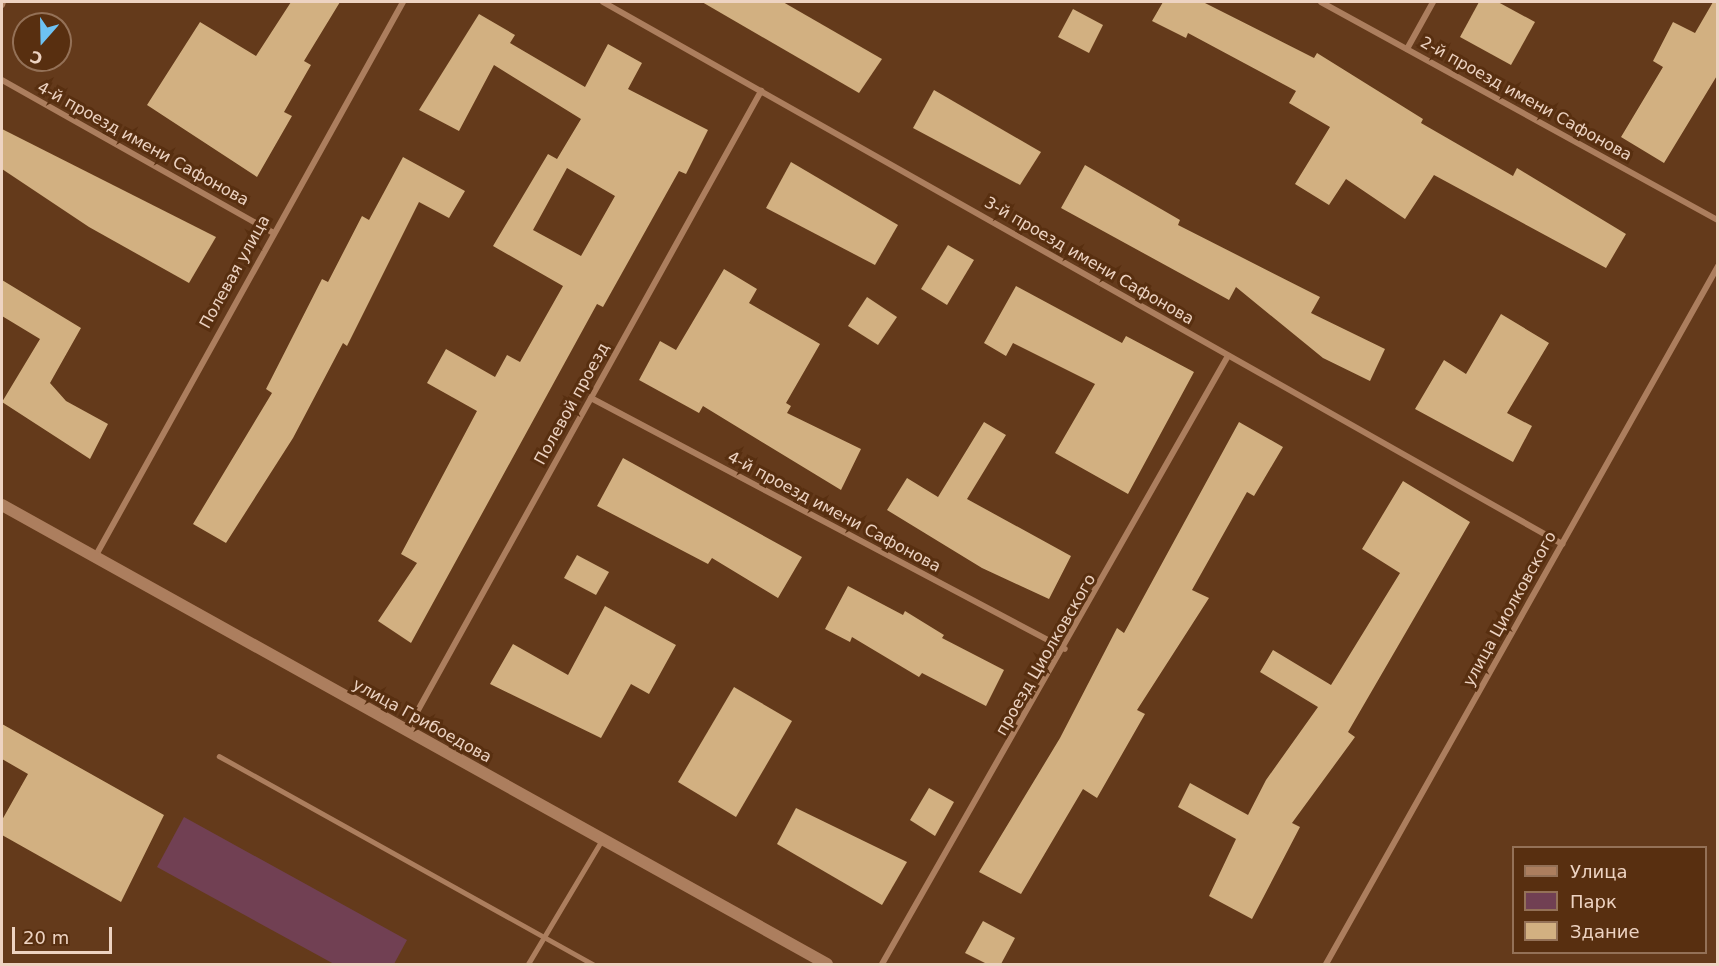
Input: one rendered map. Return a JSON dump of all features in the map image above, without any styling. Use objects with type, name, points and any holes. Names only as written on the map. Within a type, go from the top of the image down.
[{"type":"street","name":"Полевая улица","points":[[95,557],[272,232],[403,2]]},
{"type":"street","name":"3-й проезд имени Сафонова","points":[[603,2],[1562,544]]},
{"type":"street","name":"2-й проезд имени Сафонова","points":[[1321,2],[1718,220]]},
{"type":"street","points":[[1407,49],[1432,2]]},
{"type":"street","name":"4-й проезд имени Сафонова","points":[[2,80],[272,232]]},
{"type":"street","name":"Полевой проезд","points":[[406,730],[761,91]]},
{"type":"street","name":"улица Циолковского","points":[[1326,964],[1718,266]]},
{"type":"street","name":"проезд Циолковского","points":[[882,964],[1065,649],[1228,356]]},
{"type":"street","name":"4-й проезд имени Сафонова","points":[[591,398],[1065,649]]},
{"type":"street","name":"улица Грибоедова","points":[[2,505],[827,964]]},
{"type":"lane","points":[[219,756],[593,964]]},
{"type":"lane","points":[[528,964],[602,840]]},
{"type":"green space","points":[[184,817],[407,940],[394,964],[334,964],[157,867]]},
{"type":"building","points":[[291,2],[340,2],[304,61],[311,65],[284,112],[292,116],[257,177],[147,105],[200,22],[256,56]]},
{"type":"building","points":[[702,2],[783,2],[882,59],[859,93]]},
{"type":"building","points":[[1163,2],[1203,2],[1314,58],[1317,53],[1423,119],[1421,123],[1513,176],[1517,168],[1626,234],[1606,268],[1434,175],[1405,219],[1346,179],[1329,205],[1295,184],[1330,127],[1289,103],[1296,91],[1188,33],[1186,38],[1152,21]]},
{"type":"building","points":[[1479,2],[1498,2],[1535,22],[1511,65],[1460,37]]},
{"type":"building","points":[[1713,2],[1718,2],[1718,74],[1664,163],[1621,137],[1663,67],[1653,61],[1673,22],[1695,33]]},
{"type":"building","points":[[1073,9],[1103,25],[1089,53],[1058,37]]},
{"type":"building","points":[[479,14],[515,35],[510,43],[585,87],[608,44],[642,63],[628,89],[708,130],[686,174],[679,171],[603,307],[597,304],[411,643],[378,621],[417,563],[401,554],[477,411],[427,383],[446,349],[495,377],[507,355],[520,362],[563,286],[493,246],[548,154],[557,159],[581,119],[494,65],[459,131],[419,110]],"holes":[[[567,168],[615,196],[581,256],[533,230]]]},
{"type":"building","points":[[934,90],[1041,152],[1020,185],[913,128]]},
{"type":"building","points":[[2,129],[216,237],[189,283],[89,227],[2,169]]},
{"type":"building","points":[[403,157],[465,191],[449,218],[419,202],[347,346],[343,343],[293,438],[226,543],[193,524],[272,393],[266,389],[322,279],[328,282],[362,216],[369,220]]},
{"type":"building","points":[[791,162],[898,225],[875,265],[766,208]]},
{"type":"building","points":[[1085,165],[1180,220],[1178,225],[1320,297],[1311,313],[1385,349],[1370,381],[1323,358],[1236,287],[1229,300],[1061,208]]},
{"type":"building","points":[[948,245],[974,260],[947,305],[921,289]]},
{"type":"building","points":[[724,269],[757,289],[749,303],[820,344],[786,403],[791,406],[787,413],[861,449],[841,490],[703,406],[699,413],[639,380],[660,341],[676,350]]},
{"type":"building","points":[[2,280],[81,328],[50,383],[66,401],[108,424],[90,459],[2,402],[40,339],[2,316]]},
{"type":"building","points":[[1016,286],[1122,343],[1126,336],[1194,372],[1128,494],[1055,453],[1095,384],[1013,343],[1006,356],[984,343]]},
{"type":"building","points":[[867,297],[897,317],[878,345],[848,326]]},
{"type":"building","points":[[1501,314],[1549,343],[1507,413],[1532,426],[1513,462],[1415,409],[1444,360],[1466,374]]},
{"type":"building","points":[[984,422],[1006,435],[967,499],[1071,556],[1049,599],[982,568],[887,510],[907,478],[938,497]]},
{"type":"building","points":[[1239,422],[1283,447],[1254,496],[1247,492],[1192,590],[1209,598],[1137,710],[1145,714],[1097,798],[1083,789],[1021,894],[979,872],[1060,738],[1117,628],[1124,633]]},
{"type":"building","points":[[623,458],[802,557],[778,598],[712,558],[708,564],[597,506]]},
{"type":"building","points":[[1403,481],[1470,522],[1348,732],[1355,737],[1292,823],[1300,827],[1252,919],[1209,896],[1236,839],[1178,807],[1190,783],[1248,815],[1266,780],[1318,707],[1260,672],[1273,650],[1331,685],[1400,573],[1362,549]]},
{"type":"building","points":[[577,555],[609,572],[596,595],[564,578]]},
{"type":"building","points":[[848,586],[903,615],[905,611],[944,635],[942,638],[1004,670],[986,706],[922,673],[919,677],[852,637],[850,642],[825,629]]},
{"type":"building","points":[[605,606],[676,645],[649,694],[631,684],[601,738],[490,684],[513,644],[568,675]]},
{"type":"building","points":[[734,687],[792,721],[736,817],[678,782]]},
{"type":"building","points":[[2,724],[164,815],[121,902],[2,835],[2,820],[28,774],[2,759]]},
{"type":"building","points":[[929,788],[954,802],[935,836],[910,820]]},
{"type":"building","points":[[796,808],[907,862],[882,905],[777,844]]},
{"type":"building","points":[[983,921],[1015,938],[1001,964],[987,964],[965,953]]}]
